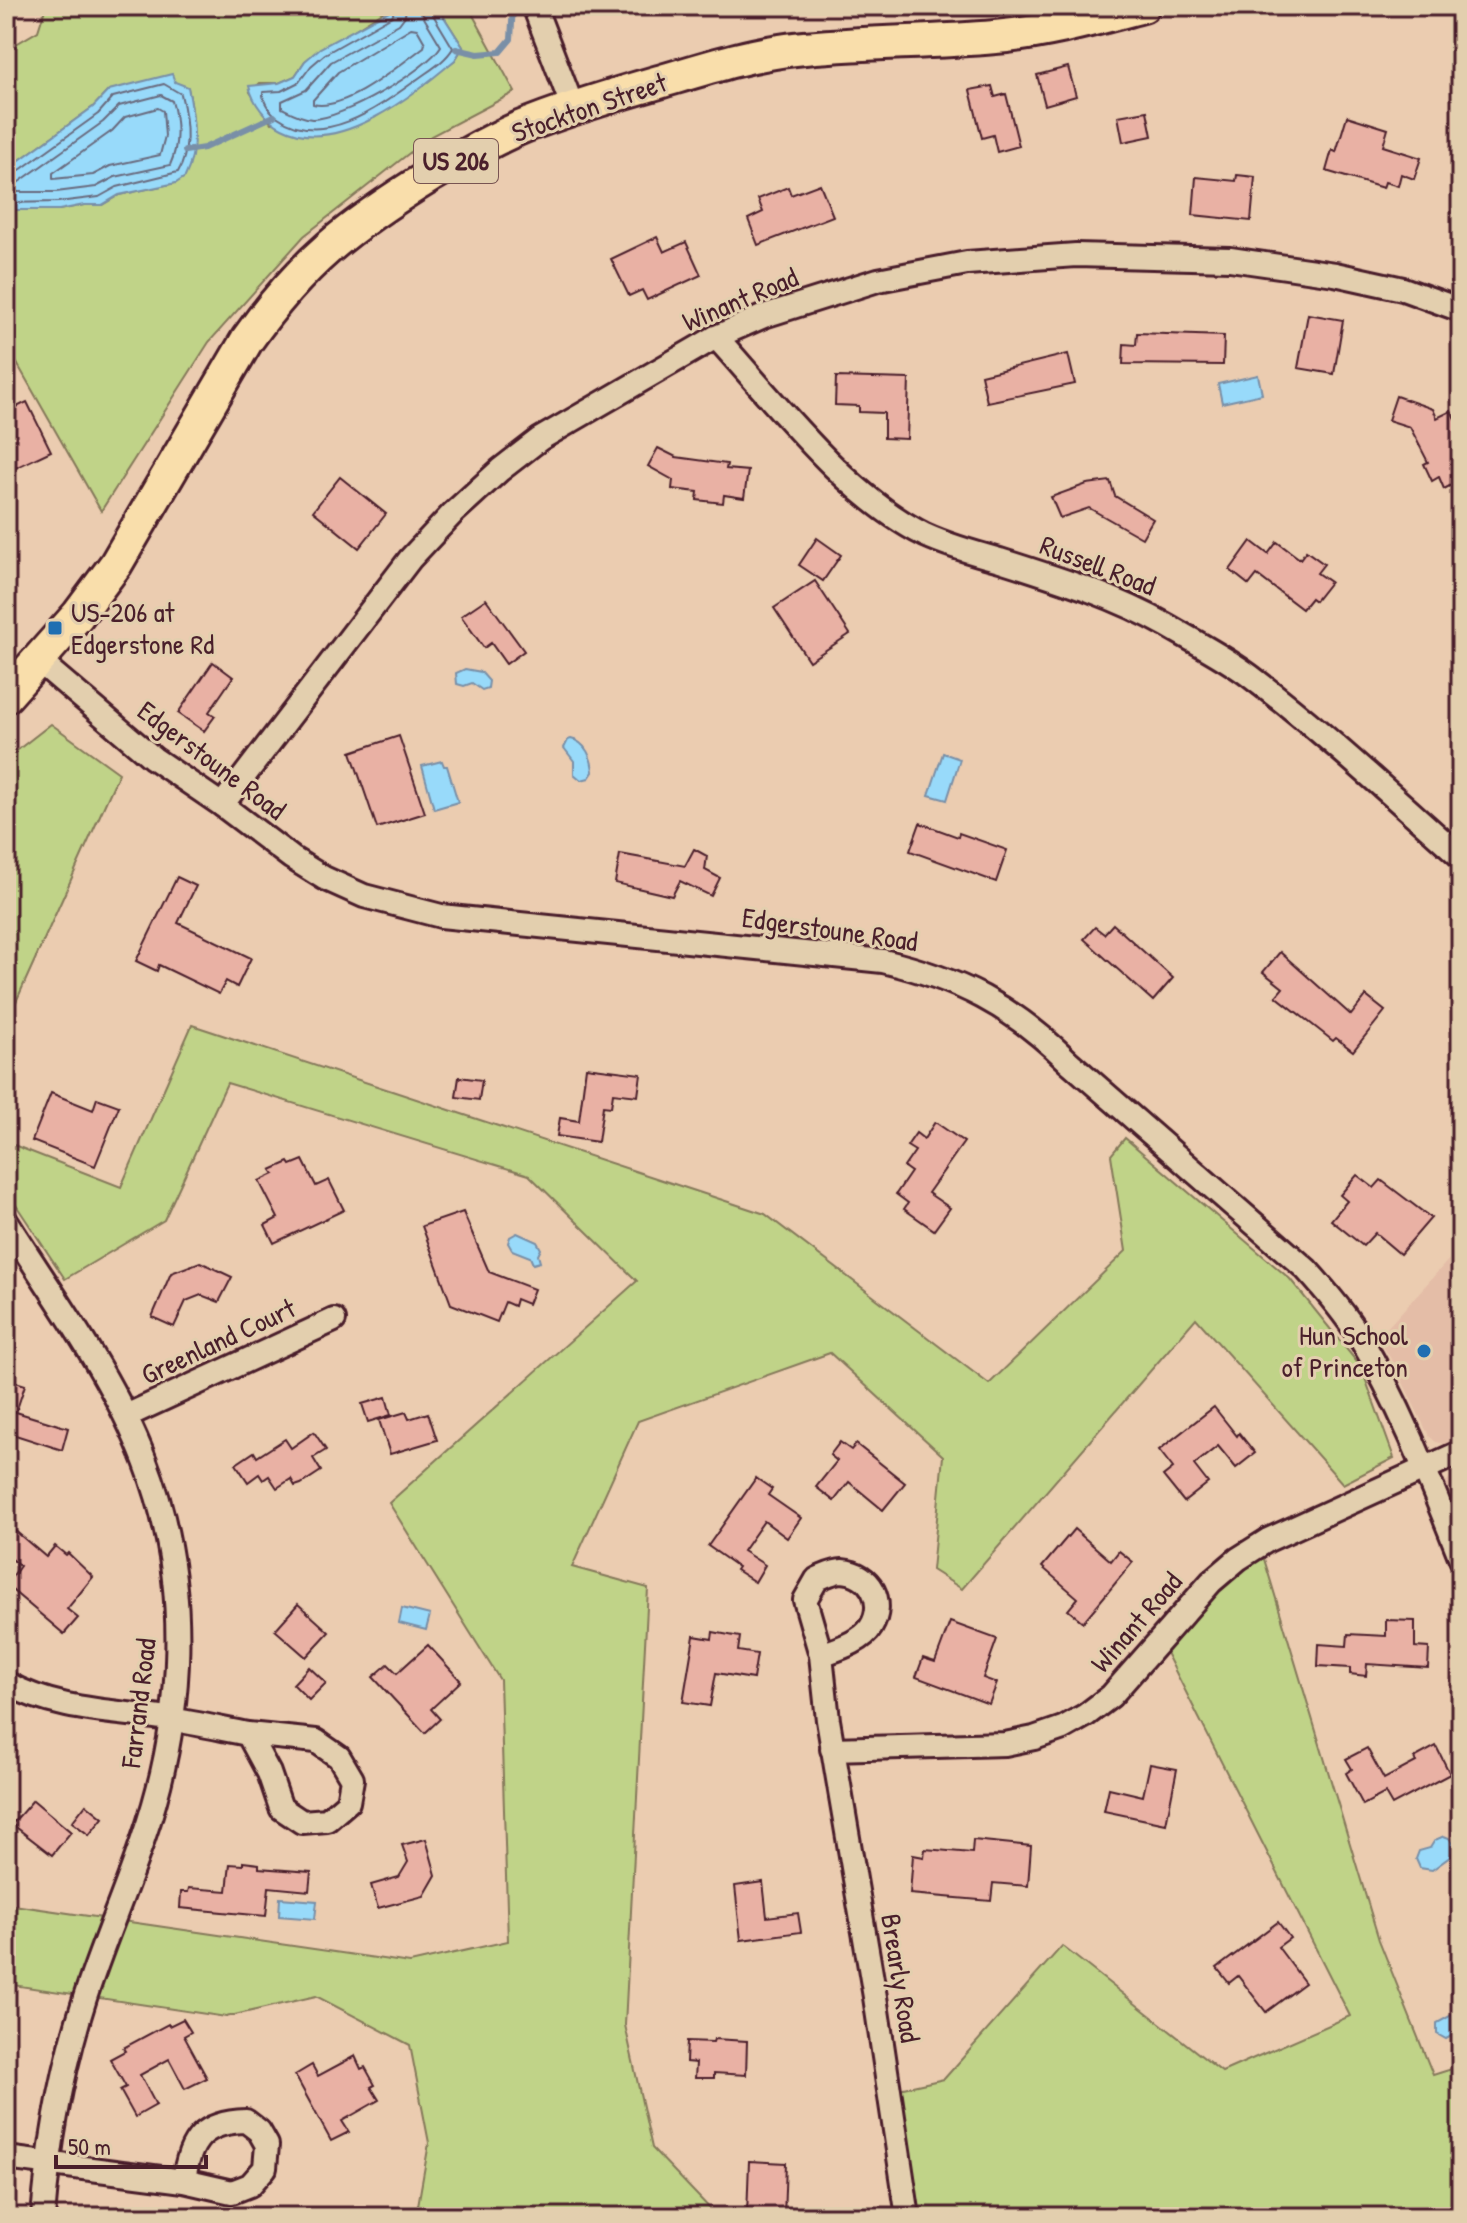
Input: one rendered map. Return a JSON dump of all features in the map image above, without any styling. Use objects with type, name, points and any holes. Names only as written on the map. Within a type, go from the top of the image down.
[{"type":"highway","name":"Stockton Street","points":[[6,696],[39,661],[116,564],[247,340],[299,273],[333,241],[370,213],[454,162],[528,124],[698,70],[793,49],[996,37],[1089,21],[1143,6]]},
{"type":"street","points":[[534,6],[573,108]]},
{"type":"street","name":"Winant Road","points":[[222,805],[410,559],[453,513],[500,470],[540,439],[716,337],[764,316],[878,280],[967,263],[1076,255],[1230,259],[1320,271],[1403,289],[1461,310]]},
{"type":"street","name":"Russell Road","points":[[716,337],[836,469],[892,516],[959,549],[1096,591],[1165,625],[1249,675],[1461,857]]},
{"type":"street","name":"Edgerstoune Road","points":[[39,661],[153,758],[292,858],[324,878],[364,896],[455,918],[883,961],[963,985],[1005,1008],[1039,1032],[1078,1070],[1306,1269],[1335,1301],[1359,1336],[1424,1468],[1461,1559]]},
{"type":"street","name":"Farrand Road","points":[[6,1221],[108,1381],[126,1416],[160,1506],[177,1604],[178,1649],[172,1720],[161,1779],[144,1837],[85,1997],[68,2053],[48,2164],[43,2217]]},
{"type":"street","name":"Greenland Court","points":[[126,1416],[334,1320]]},
{"type":"street","name":"Winant Road","points":[[832,1749],[1005,1744],[1063,1728],[1111,1696],[1211,1582],[1238,1559],[1268,1540],[1461,1452]]},
{"type":"street","name":"Brearly Road","points":[[821,1655],[832,1749],[875,1997],[908,2217]]},
{"type":"street","points":[[6,1683],[39,1698],[68,1706],[248,1734],[316,1741],[339,1757],[352,1779],[348,1802],[327,1820],[302,1822],[281,1808],[269,1773],[248,1734]]},
{"type":"street","points":[[6,2158],[184,2181]]},
{"type":"shaded area","name":"Hun School of Princeton","points":[[1461,1246],[1461,1443],[1445,1444],[1429,1436],[1378,1338]]},
{"type":"shaded area","points":[[1461,1468],[1461,1542],[1443,1487],[1453,1472]]},
{"type":"green space","points":[[46,6],[398,6],[386,10],[305,61],[295,76],[279,83],[260,83],[250,92],[271,123],[374,118],[455,60],[463,47],[437,6],[468,6],[515,92],[431,136],[304,236],[209,342],[101,511],[6,344],[6,210],[59,210],[102,205],[119,195],[176,183],[190,146],[193,116],[188,88],[109,90],[93,107],[6,170],[6,50],[38,31]]},
{"type":"green space","points":[[768,6],[943,6],[914,11]]},
{"type":"green space","points":[[51,724],[119,773],[6,1024],[6,759]]},
{"type":"green space","points":[[192,1025],[765,1214],[989,1384],[1126,1251],[1111,1155],[1125,1138],[1290,1279],[1361,1367],[1394,1458],[1343,1484],[1196,1318],[962,1589],[932,1570],[943,1456],[830,1353],[638,1421],[572,1567],[648,1588],[625,2025],[652,2148],[718,2217],[416,2217],[429,2143],[410,2045],[316,1996],[226,2017],[6,1984],[6,1904],[410,1963],[508,1941],[500,1680],[389,1503],[637,1281],[529,1175],[227,1083],[164,1220],[65,1279],[6,1190],[6,1142],[121,1187]]},
{"type":"green space","points":[[1258,1539],[1379,1940],[1433,2075],[1461,2066],[1461,2217],[896,2217],[885,2092],[944,2079],[1062,1946],[1222,2072],[1350,2016],[1157,1635]]},
{"type":"water","points":[[398,6],[437,6],[463,47],[455,60],[397,105],[374,118],[327,135],[304,135],[282,128],[261,110],[249,86],[279,83],[295,76],[305,61],[320,48]]},
{"type":"water","points":[[172,74],[175,82],[188,87],[192,110],[194,144],[185,177],[176,183],[119,195],[102,205],[59,210],[6,210],[6,170],[93,107],[109,90]]},
{"type":"water","points":[[1258,375],[1262,394],[1222,403],[1218,384]]},
{"type":"water","points":[[465,669],[481,672],[489,681],[488,688],[482,690],[472,683],[464,686],[457,684],[456,673]]},
{"type":"water","points":[[571,739],[581,743],[590,756],[593,772],[589,778],[581,780],[574,774],[574,761],[564,748]]},
{"type":"water","points":[[943,753],[960,759],[947,800],[929,795]]},
{"type":"water","points":[[442,761],[447,766],[458,802],[434,809],[422,766]]},
{"type":"water","points":[[517,1233],[537,1242],[541,1249],[538,1255],[540,1262],[533,1264],[530,1257],[512,1250],[508,1243],[510,1237]]},
{"type":"water","points":[[402,1608],[430,1615],[426,1630],[399,1623]]},
{"type":"water","points":[[1444,1836],[1455,1846],[1451,1856],[1432,1870],[1420,1868],[1416,1859],[1419,1851],[1430,1848],[1435,1840]]},
{"type":"water","points":[[280,1898],[317,1901],[315,1919],[279,1916]]},
{"type":"water","points":[[1461,2010],[1461,2031],[1446,2039],[1437,2034],[1437,2023]]},
{"type":"building","points":[[1068,67],[1076,96],[1045,105],[1037,75]]},
{"type":"building","points":[[992,86],[995,97],[1006,94],[1019,146],[997,152],[993,135],[982,138],[970,90]]},
{"type":"building","points":[[1147,111],[1152,136],[1123,142],[1118,116]]},
{"type":"building","points":[[1347,116],[1388,129],[1383,146],[1421,158],[1414,179],[1401,174],[1398,186],[1385,182],[1383,188],[1326,171],[1332,150],[1336,152]]},
{"type":"building","points":[[1237,175],[1255,177],[1251,221],[1193,215],[1196,177],[1236,181]]},
{"type":"building","points":[[820,184],[833,216],[758,245],[748,219],[763,212],[758,199],[788,187],[791,195]]},
{"type":"building","points":[[657,237],[664,252],[686,242],[701,275],[647,300],[642,290],[629,296],[611,259]]},
{"type":"building","points":[[1308,314],[1343,320],[1334,374],[1298,368]]},
{"type":"building","points":[[1137,333],[1224,336],[1223,365],[1123,364],[1124,344],[1136,345]]},
{"type":"building","points":[[1068,354],[1075,384],[987,402],[981,375]]},
{"type":"building","points":[[836,377],[909,379],[907,439],[884,438],[884,413],[859,412],[859,406],[835,405]]},
{"type":"building","points":[[1396,396],[1433,409],[1437,418],[1451,411],[1461,430],[1461,480],[1444,489],[1439,477],[1432,481],[1424,464],[1428,462],[1410,427],[1388,420]]},
{"type":"building","points":[[27,402],[51,451],[11,470],[6,461],[6,428],[11,426],[6,412]]},
{"type":"building","points":[[658,448],[676,457],[727,464],[726,469],[748,471],[744,498],[724,495],[723,503],[697,500],[698,492],[672,489],[673,480],[648,466]]},
{"type":"building","points":[[340,477],[386,514],[359,548],[313,511]]},
{"type":"building","points":[[1110,481],[1115,496],[1153,519],[1142,538],[1089,508],[1060,518],[1051,497],[1087,484]]},
{"type":"building","points":[[817,538],[841,555],[823,581],[799,565]]},
{"type":"building","points":[[1251,541],[1268,554],[1277,542],[1300,559],[1306,551],[1324,564],[1317,573],[1330,582],[1315,601],[1311,598],[1302,609],[1257,575],[1249,585],[1230,570]]},
{"type":"building","points":[[815,581],[850,634],[809,661],[774,608]]},
{"type":"building","points":[[486,599],[524,651],[506,664],[491,643],[484,648],[461,616]]},
{"type":"building","points":[[213,662],[233,677],[209,712],[215,716],[204,731],[178,713]]},
{"type":"building","points":[[399,736],[425,813],[377,828],[351,752]]},
{"type":"building","points":[[920,823],[1007,850],[996,882],[910,851]]},
{"type":"building","points":[[694,849],[707,856],[705,870],[720,878],[711,896],[680,881],[672,896],[615,883],[620,854],[685,866]]},
{"type":"building","points":[[177,877],[196,886],[178,923],[251,958],[237,987],[226,981],[219,994],[159,965],[157,971],[136,961]]},
{"type":"building","points":[[1113,924],[1173,978],[1153,1001],[1084,939],[1095,927],[1104,934]]},
{"type":"building","points":[[1280,952],[1351,1015],[1366,996],[1385,1011],[1353,1051],[1336,1038],[1333,1041],[1276,996],[1283,988],[1263,972]]},
{"type":"building","points":[[586,1067],[641,1074],[638,1096],[613,1093],[611,1107],[603,1106],[598,1142],[557,1136],[560,1118],[579,1121]]},
{"type":"building","points":[[459,1077],[482,1080],[479,1100],[456,1097]]},
{"type":"building","points":[[51,1093],[93,1110],[97,1098],[119,1106],[95,1166],[32,1141]]},
{"type":"building","points":[[935,1122],[964,1142],[928,1193],[950,1208],[934,1230],[904,1209],[908,1203],[896,1194],[911,1172],[904,1167],[915,1151],[907,1146],[916,1133],[924,1139]]},
{"type":"building","points":[[303,1160],[316,1186],[329,1180],[344,1210],[274,1243],[265,1225],[278,1218],[259,1181],[274,1174],[271,1170]]},
{"type":"building","points":[[1357,1175],[1374,1188],[1381,1180],[1431,1218],[1400,1254],[1375,1233],[1363,1246],[1331,1220],[1347,1201],[1340,1195]]},
{"type":"building","points":[[463,1212],[489,1272],[534,1289],[528,1304],[516,1299],[514,1306],[505,1302],[497,1322],[451,1304],[422,1226]]},
{"type":"building","points":[[200,1262],[232,1277],[219,1302],[201,1295],[186,1301],[174,1327],[152,1317],[171,1273]]},
{"type":"building","points":[[6,1379],[25,1385],[16,1412],[68,1428],[62,1450],[6,1432]]},
{"type":"building","points":[[386,1397],[391,1415],[368,1422],[362,1404]]},
{"type":"building","points":[[1214,1407],[1255,1453],[1236,1468],[1218,1446],[1194,1465],[1208,1483],[1184,1502],[1163,1476],[1173,1468],[1159,1450]]},
{"type":"building","points":[[406,1412],[409,1419],[428,1413],[437,1440],[390,1454],[379,1420]]},
{"type":"building","points":[[314,1432],[326,1450],[313,1458],[321,1471],[301,1484],[295,1486],[291,1479],[277,1488],[269,1476],[263,1480],[259,1474],[248,1482],[236,1464],[254,1452],[257,1457],[285,1439],[291,1448]]},
{"type":"building","points":[[840,1442],[851,1450],[856,1444],[905,1483],[883,1510],[849,1482],[834,1501],[816,1487],[837,1461],[830,1455]]},
{"type":"building","points":[[756,1478],[772,1489],[768,1495],[801,1518],[787,1538],[764,1521],[743,1551],[765,1565],[755,1582],[708,1546]]},
{"type":"building","points":[[6,1523],[46,1557],[55,1546],[66,1555],[68,1553],[93,1577],[67,1609],[78,1618],[64,1634],[6,1585],[20,1566],[6,1554]]},
{"type":"building","points":[[1074,1529],[1111,1561],[1119,1551],[1133,1562],[1083,1622],[1068,1610],[1078,1598],[1042,1567]]},
{"type":"building","points":[[298,1604],[329,1632],[306,1657],[275,1630]]},
{"type":"building","points":[[1386,1620],[1415,1621],[1415,1647],[1429,1648],[1428,1668],[1367,1664],[1366,1676],[1350,1674],[1350,1668],[1318,1666],[1319,1644],[1347,1646],[1348,1634],[1386,1636]]},
{"type":"building","points":[[950,1622],[997,1639],[983,1678],[997,1683],[989,1704],[916,1677],[923,1658],[935,1662]]},
{"type":"building","points":[[713,1632],[740,1637],[738,1651],[757,1654],[753,1679],[716,1673],[710,1706],[683,1702],[694,1636],[712,1639]]},
{"type":"building","points":[[428,1645],[461,1681],[431,1709],[440,1719],[425,1733],[373,1677],[388,1664],[397,1673]]},
{"type":"building","points":[[309,1667],[326,1683],[309,1700],[293,1684]]},
{"type":"building","points":[[1436,1746],[1450,1774],[1392,1805],[1385,1793],[1363,1805],[1346,1773],[1352,1769],[1346,1759],[1367,1748],[1384,1779],[1416,1762],[1414,1758]]},
{"type":"building","points":[[1150,1764],[1177,1769],[1166,1824],[1104,1811],[1109,1788],[1143,1796]]},
{"type":"building","points":[[33,1800],[71,1832],[52,1855],[12,1824]]},
{"type":"building","points":[[86,1804],[103,1818],[89,1835],[72,1822]]},
{"type":"building","points":[[426,1839],[436,1875],[424,1896],[378,1908],[371,1885],[399,1877],[408,1862],[402,1845]]},
{"type":"building","points":[[973,1840],[1031,1846],[1028,1886],[993,1883],[991,1901],[910,1894],[913,1855],[924,1857],[925,1849],[972,1853]]},
{"type":"building","points":[[243,1862],[259,1864],[259,1868],[311,1872],[309,1891],[269,1887],[266,1916],[180,1908],[181,1892],[188,1892],[189,1888],[227,1891],[230,1864],[243,1865]]},
{"type":"building","points":[[763,1882],[767,1917],[798,1913],[801,1932],[741,1940],[735,1886]]},
{"type":"building","points":[[1278,1922],[1290,1938],[1278,1947],[1305,1983],[1266,2012],[1238,1976],[1229,1983],[1217,1968]]},
{"type":"building","points":[[183,2019],[191,2032],[184,2036],[207,2078],[185,2089],[169,2059],[140,2075],[156,2105],[135,2117],[120,2090],[126,2087],[110,2059],[125,2051],[123,2048]]},
{"type":"building","points":[[714,2039],[747,2041],[746,2075],[714,2073],[714,2078],[695,2078],[696,2063],[686,2062],[687,2041],[713,2042]]},
{"type":"building","points":[[355,2056],[361,2069],[365,2067],[375,2085],[371,2087],[379,2100],[342,2121],[349,2132],[331,2141],[295,2075],[312,2065],[318,2076]]},
{"type":"building","points":[[749,2161],[786,2163],[784,2217],[747,2216]]},
{"type":"waterway","points":[[456,49],[478,54],[500,52],[511,39],[513,6]]},
{"type":"waterway","points":[[185,151],[204,148],[274,116]]},
{"type":"place","name":"US-206 at Edgerstone Rd","points":[[55,628]]},
{"type":"place","name":"Hun School of Princeton","points":[[1424,1351]]}]
